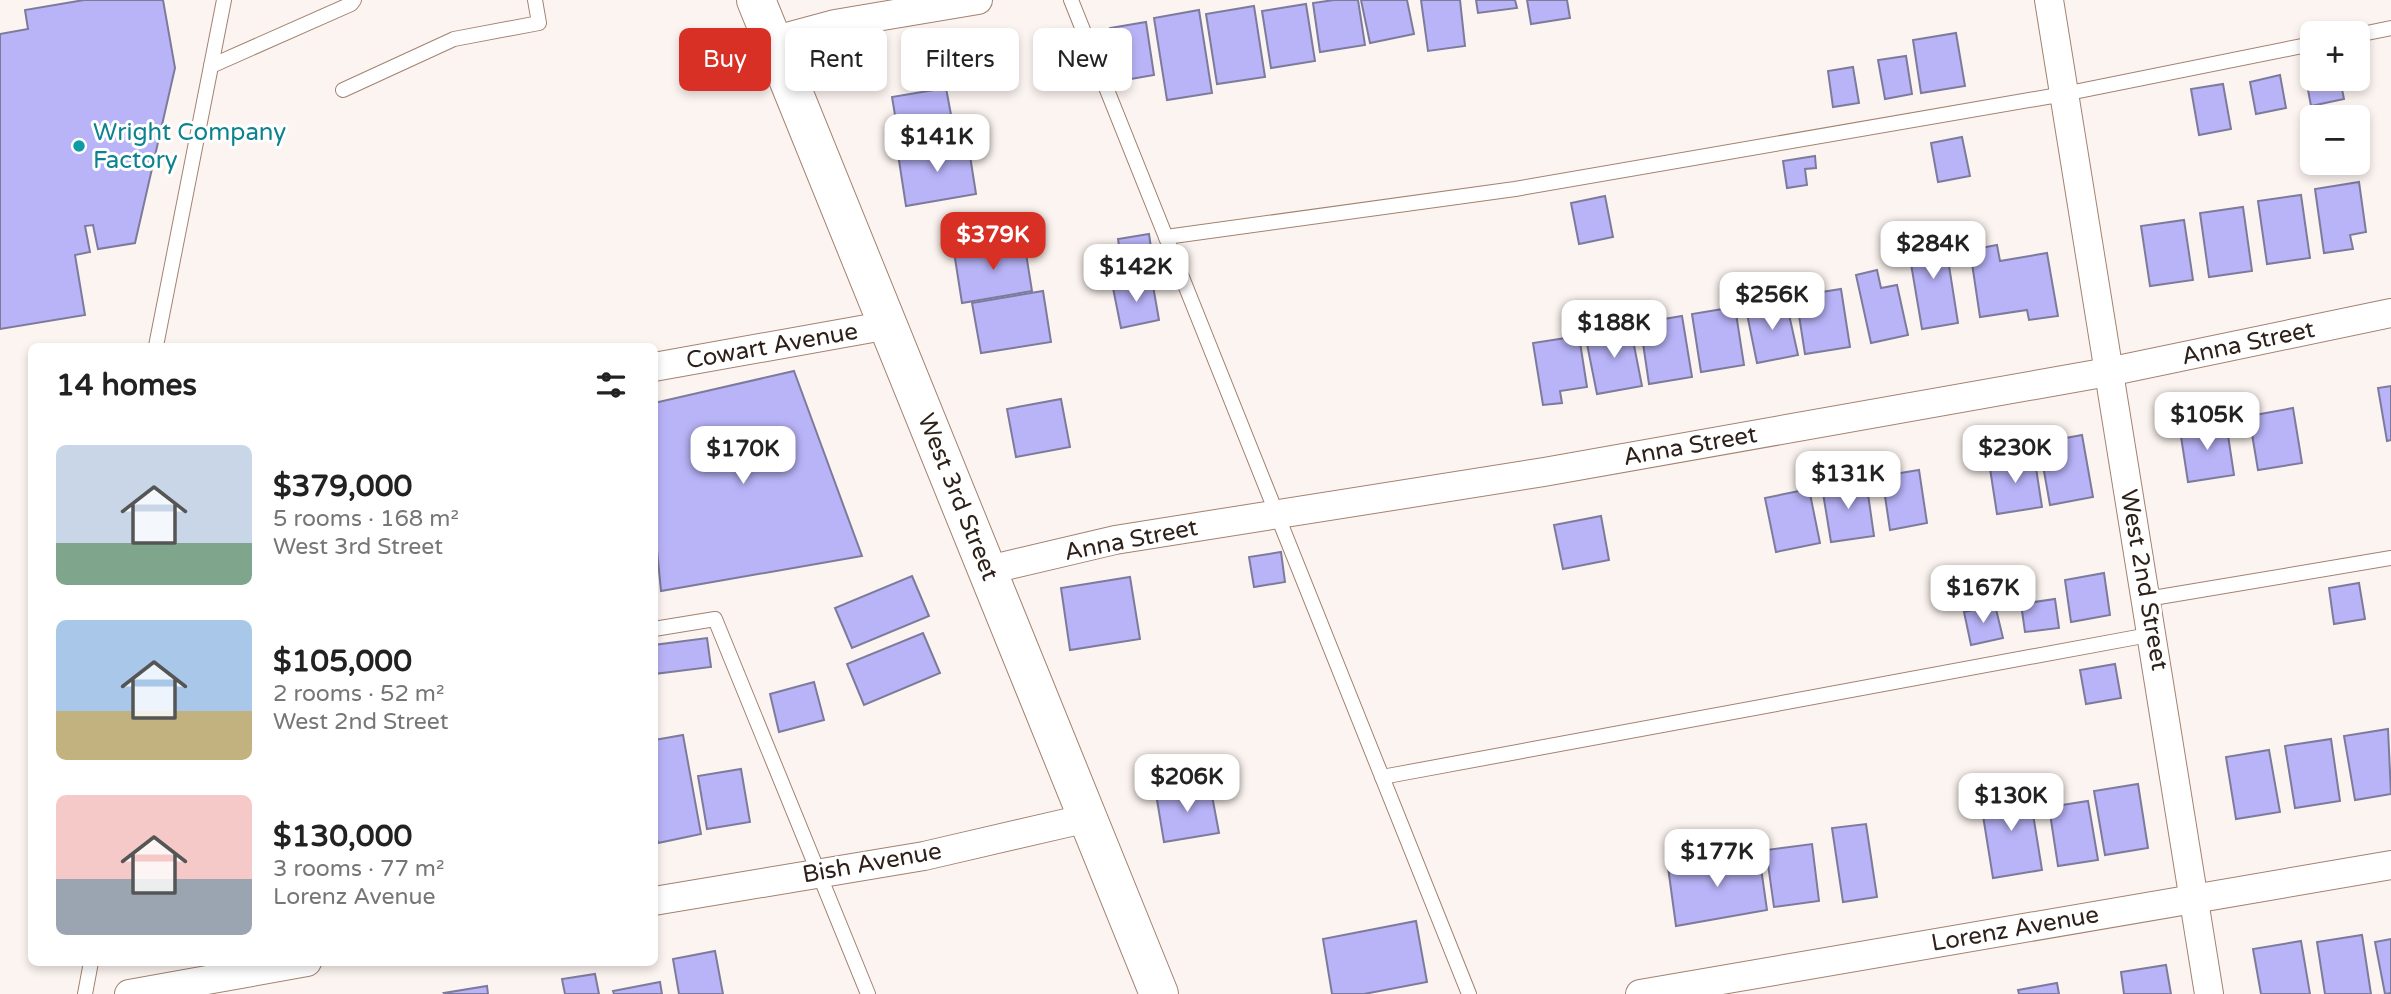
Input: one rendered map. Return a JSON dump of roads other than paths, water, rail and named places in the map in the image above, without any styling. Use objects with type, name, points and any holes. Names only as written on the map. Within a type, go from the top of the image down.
[{"type":"main road","name":"West 3rd Street","points":[[756,0],[1159,994]]},
{"type":"street","points":[[772,40],[835,24],[978,0]]},
{"type":"street","name":"West 2nd Street","points":[[2049,0],[2108,372],[2154,634],[2209,994]]},
{"type":"street","name":"Anna Street","points":[[988,570],[1115,540],[1557,469],[2108,372],[2391,313]]},
{"type":"street","name":"Cowart Avenue","points":[[658,366],[889,325]]},
{"type":"street","name":"Bish Avenue","points":[[658,900],[924,856],[1088,818]]},
{"type":"street","name":"Lorenz Avenue","points":[[1640,994],[2391,865]]},
{"type":"street","points":[[129,994],[285,966]]},
{"type":"lane","points":[[157,343],[225,0]]},
{"type":"lane","points":[[211,66],[351,4],[354,0]]},
{"type":"lane","points":[[343,90],[454,39],[539,23],[535,0]]},
{"type":"lane","points":[[1071,0],[1469,994]]},
{"type":"lane","points":[[2370,32],[2391,28]]},
{"type":"lane","points":[[1166,237],[1515,189],[2064,94],[2300,46]]},
{"type":"lane","points":[[2147,599],[2391,558]]},
{"type":"lane","points":[[658,628],[715,619],[816,873],[868,994]]},
{"type":"lane","points":[[1382,777],[2154,634]]},
{"type":"lane","points":[[85,994],[90,966]]},
{"type":"place","name":"Wright Company Factory","points":[[79,146]]}]
